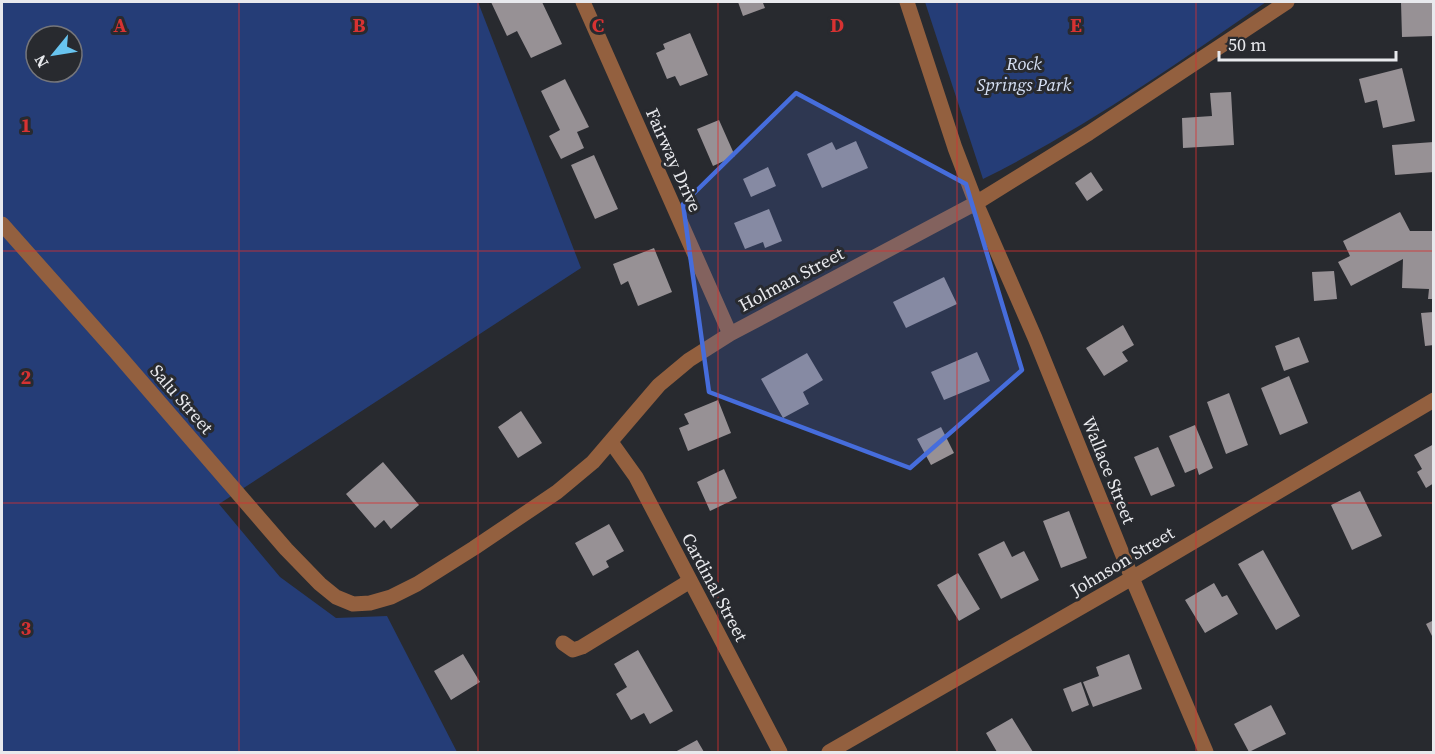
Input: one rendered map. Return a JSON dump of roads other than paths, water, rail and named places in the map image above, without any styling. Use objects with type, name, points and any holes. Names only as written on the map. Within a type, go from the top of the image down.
[{"type":"street","name":"Fairway Drive","points":[[583,2],[730,334]]},
{"type":"street","name":"Wallace Street","points":[[907,2],[955,148],[976,202],[1035,338],[1206,753]]},
{"type":"street","name":"Holman Street","points":[[336,597],[353,604],[370,603],[391,597],[417,584],[557,492],[593,462],[659,385],[688,360],[730,334],[976,202],[1089,133],[1287,2]]},
{"type":"street","name":"Salu Street","points":[[2,224],[286,549],[336,597]]},
{"type":"street","name":"Johnson Street","points":[[829,753],[1434,400]]},
{"type":"street","name":"Cardinal Street","points":[[611,441],[636,477],[780,753]]},
{"type":"street","points":[[563,643],[573,650],[582,647],[690,581]]},
{"type":"park label","name":"Rock Springs Park","points":[[1024,73]]}]
